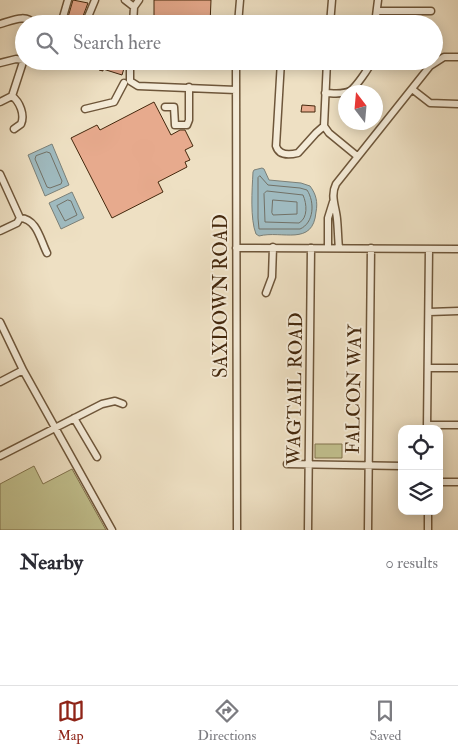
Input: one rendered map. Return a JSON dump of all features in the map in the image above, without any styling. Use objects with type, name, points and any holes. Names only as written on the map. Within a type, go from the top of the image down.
[{"type":"street","points":[[64,15],[68,0]]},
{"type":"street","points":[[89,15],[95,0]]},
{"type":"street","points":[[124,0],[134,7]]},
{"type":"street","points":[[134,15],[134,7],[139,0]]},
{"type":"street","points":[[239,15],[240,0]]},
{"type":"street","points":[[331,15],[332,0]]},
{"type":"street","points":[[376,15],[378,0]]},
{"type":"street","points":[[377,11],[431,11]]},
{"type":"street","points":[[0,24],[15,21]]},
{"type":"street","points":[[443,59],[458,57]]},
{"type":"street","points":[[0,63],[15,59]]},
{"type":"street","points":[[0,102],[12,96],[20,70]]},
{"type":"street","points":[[130,70],[129,79],[133,84],[149,87],[236,90]]},
{"type":"street","name":"SAXDOWN ROAD","points":[[236,70],[237,530]]},
{"type":"street","points":[[280,70],[277,149],[283,154],[297,154],[324,126]]},
{"type":"street","points":[[326,70],[324,126],[357,156]]},
{"type":"street","points":[[325,93],[350,91],[366,70]]},
{"type":"street","points":[[339,248],[337,217],[333,201],[336,184],[427,70]]},
{"type":"street","points":[[85,109],[114,102],[124,83]]},
{"type":"street","points":[[166,107],[174,107],[175,125],[187,125],[189,120],[189,87]]},
{"type":"street","points":[[412,89],[421,98],[430,102],[458,104]]},
{"type":"street","points":[[12,96],[18,100],[23,118],[21,124],[14,129]]},
{"type":"street","points":[[0,174],[20,218]]},
{"type":"street","points":[[328,248],[328,218],[333,201]]},
{"type":"street","points":[[0,232],[17,223],[20,218]]},
{"type":"street","points":[[20,218],[28,219],[34,224],[46,253]]},
{"type":"street","points":[[266,293],[272,277],[273,247]]},
{"type":"street","points":[[236,248],[458,249]]},
{"type":"street","name":"WAGTAIL ROAD","points":[[308,530],[311,248]]},
{"type":"street","name":"FALCON WAY","points":[[368,530],[371,248]]},
{"type":"street","points":[[427,425],[429,249]]},
{"type":"street","points":[[429,312],[458,311]]},
{"type":"street","points":[[0,322],[23,370],[112,530]]},
{"type":"street","points":[[428,368],[458,368]]},
{"type":"street","points":[[0,382],[23,370]]},
{"type":"street","points":[[0,456],[109,401],[119,401],[123,404]]},
{"type":"street","points":[[74,418],[97,457]]},
{"type":"street","points":[[443,426],[458,425]]},
{"type":"street","points":[[287,464],[398,466]]},
{"type":"street","points":[[443,482],[458,482]]},
{"type":"street","points":[[428,515],[428,530]]},
{"type":"shaded area","points":[[315,444],[342,444],[342,458],[315,458]]},
{"type":"shaded area","points":[[34,466],[43,484],[72,469],[106,530],[0,530],[0,484]]},
{"type":"water","points":[[52,144],[69,185],[45,196],[28,155]]},
{"type":"water","points":[[262,168],[269,180],[301,183],[310,186],[315,195],[317,205],[314,223],[309,230],[295,235],[259,236],[256,234],[252,213],[253,172]]},
{"type":"water","points":[[72,192],[84,218],[61,229],[49,203]]},
{"type":"building","points":[[73,0],[88,3],[83,15],[69,15]]},
{"type":"building","points":[[154,0],[211,0],[210,15],[154,15]]},
{"type":"building","points":[[106,70],[124,70],[122,75]]},
{"type":"building","points":[[154,102],[171,135],[180,130],[185,130],[193,146],[185,150],[190,160],[185,162],[187,167],[158,182],[163,192],[112,218],[71,138],[97,125],[100,130]]},
{"type":"building","points":[[302,105],[315,106],[315,112],[301,112]]}]
